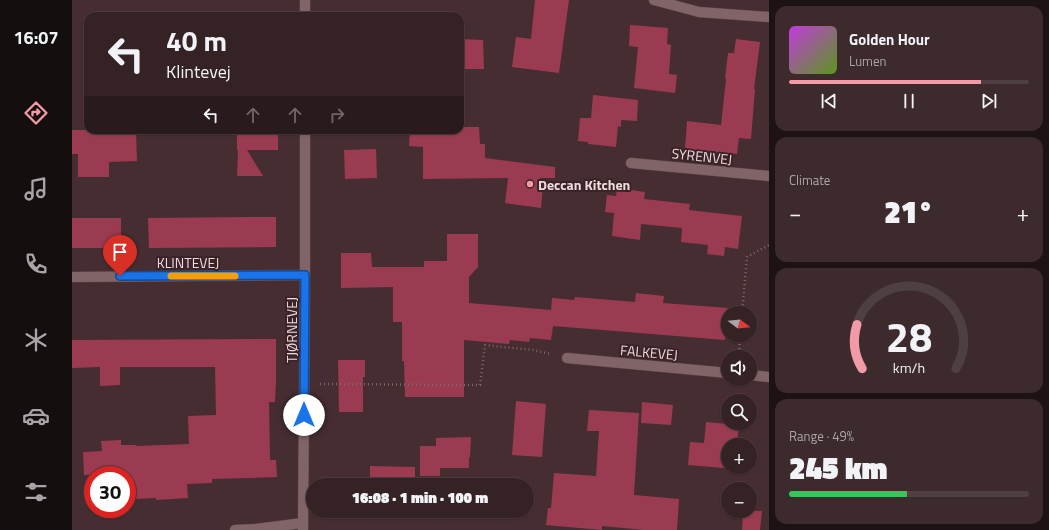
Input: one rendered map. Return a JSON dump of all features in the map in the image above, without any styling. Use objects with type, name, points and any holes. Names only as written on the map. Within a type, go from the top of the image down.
[{"type":"street","points":[[305,0],[305,12]]},
{"type":"street","points":[[654,0],[699,12],[769,17]]},
{"type":"street","name":"TJØRNEVEJ","points":[[303,526],[305,134]]},
{"type":"street","name":"SYRENVEJ","points":[[631,163],[769,176]]},
{"type":"street","name":"KLINTEVEJ","points":[[72,277],[305,275]]},
{"type":"street","name":"FALKEVEJ","points":[[567,358],[721,372]]},
{"type":"street","points":[[757,376],[769,377]]},
{"type":"street","points":[[235,530],[303,526]]},
{"type":"path","points":[[743,306],[747,257],[769,245]]},
{"type":"path","points":[[304,384],[480,385],[485,345],[533,350],[567,358]]},
{"type":"building","points":[[535,0],[569,0],[559,73],[512,67],[516,37],[531,39]]},
{"type":"building","points":[[630,25],[668,28],[667,44],[671,45],[669,74],[677,75],[675,93],[634,88],[638,47],[629,46]]},
{"type":"building","points":[[464,39],[483,40],[484,69],[464,69]]},
{"type":"building","points":[[736,39],[760,42],[754,89],[751,139],[739,138],[737,154],[685,149],[687,121],[721,125],[728,53],[734,53]]},
{"type":"building","points":[[593,95],[638,100],[637,121],[621,120],[621,127],[618,126],[616,147],[588,144],[588,142],[578,141],[580,118],[591,118]]},
{"type":"building","points":[[464,127],[479,127],[480,144],[485,144],[485,158],[555,167],[555,178],[540,178],[539,186],[543,186],[541,208],[505,203],[508,178],[423,179],[423,147],[409,146],[410,134],[464,134]]},
{"type":"building","points":[[72,130],[84,130],[84,134],[136,134],[137,161],[109,162],[109,177],[78,177],[78,154],[72,154]]},
{"type":"building","points":[[237,134],[278,134],[278,150],[247,150],[263,176],[237,176]]},
{"type":"building","points":[[376,149],[377,178],[345,179],[344,150]]},
{"type":"building","points":[[617,188],[645,192],[644,199],[690,204],[689,210],[742,216],[738,249],[725,247],[724,256],[707,254],[708,245],[681,242],[682,228],[641,224],[640,240],[612,236],[614,213],[605,212],[607,195],[616,196]]},
{"type":"building","points":[[276,217],[276,247],[149,248],[148,218]]},
{"type":"building","points":[[72,218],[121,218],[121,248],[72,248]]},
{"type":"building","points":[[447,234],[478,234],[478,267],[469,277],[469,303],[551,310],[552,298],[574,300],[575,297],[635,302],[636,293],[664,296],[663,303],[721,307],[721,340],[553,326],[551,340],[530,338],[529,342],[510,340],[509,344],[464,340],[464,397],[405,397],[404,361],[402,361],[402,322],[393,322],[393,287],[341,288],[341,253],[371,253],[372,267],[424,267],[424,261],[447,261]]},
{"type":"building","points":[[276,339],[275,402],[269,402],[270,460],[276,460],[277,477],[212,479],[212,483],[187,484],[188,498],[156,500],[156,498],[136,499],[136,466],[84,466],[84,475],[83,452],[102,451],[101,441],[121,440],[121,445],[136,446],[189,444],[188,416],[216,415],[215,367],[120,367],[120,385],[100,386],[100,367],[72,368],[72,340]]},
{"type":"building","points":[[338,360],[365,360],[365,377],[363,377],[363,412],[339,412]]},
{"type":"building","points":[[516,401],[546,404],[542,457],[512,455]]},
{"type":"building","points":[[642,402],[673,405],[671,425],[641,423]]},
{"type":"building","points":[[589,410],[639,413],[634,495],[679,499],[677,530],[644,530],[602,526],[602,530],[546,525],[548,508],[551,508],[554,473],[596,476],[599,431],[587,431]]},
{"type":"building","points":[[706,422],[721,423],[721,430],[738,430],[738,438],[721,438],[721,468],[688,465],[690,442],[704,443]]},
{"type":"building","points":[[471,437],[469,468],[440,468],[440,476],[420,476],[420,446],[436,446],[436,438]]},
{"type":"building","points":[[370,466],[415,467],[415,478],[370,478]]},
{"type":"building","points":[[757,511],[762,511],[760,530],[742,530],[743,518],[757,518]]},
{"type":"slow traffic","points":[[171,276],[235,276]]},
{"type":"place","name":"Deccan Kitchen","points":[[530,184]]},
{"type":"route","points":[[120,276],[305,275],[304,415]]}]
